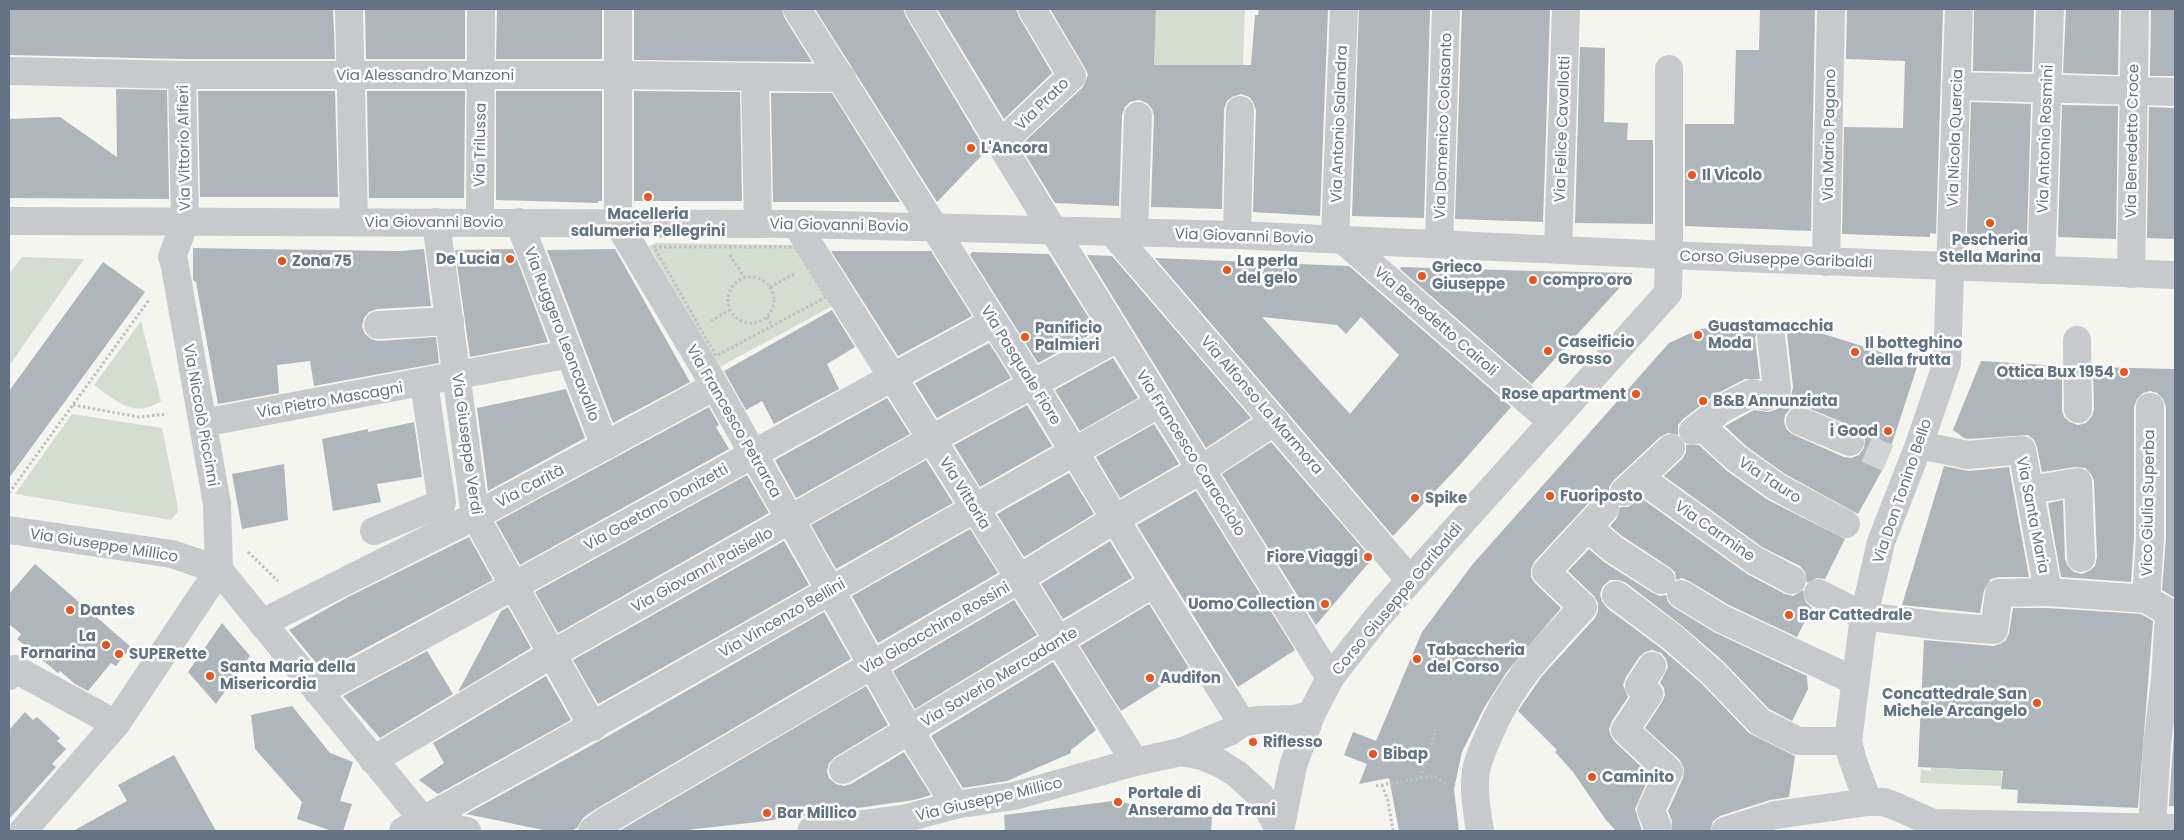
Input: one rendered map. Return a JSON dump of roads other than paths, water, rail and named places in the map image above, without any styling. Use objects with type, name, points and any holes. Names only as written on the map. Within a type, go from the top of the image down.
[{"type":"street","points":[[350,9],[354,222]]},
{"type":"street","name":"Via Trilussa","points":[[480,222],[481,9]]},
{"type":"street","points":[[618,9],[618,223]]},
{"type":"street","name":"Via Pasquale Fiore","points":[[797,9],[1033,384],[1154,584],[1242,723]]},
{"type":"street","name":"Via Francesco Caracciolo","points":[[919,9],[1051,229],[1202,469],[1330,678]]},
{"type":"street","name":"Via Prato","points":[[1000,144],[1072,76],[1032,9]]},
{"type":"street","name":"Via Antonio Salandra","points":[[1339,240],[1344,9]]},
{"type":"street","name":"Via Domenico Colasanto","points":[[1440,244],[1446,9]]},
{"type":"street","name":"Via Felice Cavallotti","points":[[1558,249],[1566,9]]},
{"type":"street","name":"Via Mario Pagano","points":[[1826,262],[1831,9]]},
{"type":"street","name":"Via Nicola Quercia","points":[[1951,267],[1959,9]]},
{"type":"street","name":"Via Antonio Rosmini","points":[[2041,270],[2050,9]]},
{"type":"street","name":"Via Benedetto Croce","points":[[2131,274],[2132,91],[2136,9]]},
{"type":"street","points":[[1668,68],[1669,255]]},
{"type":"street","name":"Via Alessandro Manzoni","points":[[9,71],[182,75],[618,75],[842,78]]},
{"type":"street","name":"Via Vittorio Alfieri","points":[[182,75],[185,222]]},
{"type":"street","points":[[755,77],[758,224]]},
{"type":"street","points":[[1956,86],[2175,92]]},
{"type":"street","points":[[1237,235],[1240,110]]},
{"type":"street","points":[[1123,232],[1138,116]]},
{"type":"street","name":"Via Giovanni Bovio","points":[[9,221],[796,224],[1051,229],[1237,235],[1669,255]]},
{"type":"street","name":"Via Niccolò Piccinni","points":[[185,222],[172,257],[217,504],[219,570]]},
{"type":"street","name":"Via Giuseppe Verdi","points":[[436,222],[458,376],[475,516],[516,586],[593,727]]},
{"type":"street","name":"Via Ruggero Leoncavallo","points":[[519,222],[605,446]]},
{"type":"street","name":"Via Francesco Petrarca","points":[[618,223],[715,386],[909,730],[955,805]]},
{"type":"street","name":"Via Vittoria","points":[[796,224],[1135,762]]},
{"type":"street","name":"Via Alfonso La Marmora","points":[[1123,232],[1275,421],[1410,580]]},
{"type":"street","name":"Via Benedetto Cairoli","points":[[1339,240],[1551,422]]},
{"type":"street","name":"Corso Giuseppe Garibaldi","points":[[1280,831],[1293,766],[1311,715],[1330,678],[1376,619],[1410,580],[1668,293],[1669,255],[2175,276]]},
{"type":"street","name":"Via Don Tonino Bello","points":[[1868,802],[1852,758],[1848,740],[1864,616],[1881,542],[1882,451],[1947,363],[1951,267]]},
{"type":"street","points":[[378,325],[450,321]]},
{"type":"street","name":"Via Gaetano Donizetti","points":[[318,692],[516,586],[753,453],[994,322]]},
{"type":"street","points":[[1771,336],[1772,393],[1796,419],[1882,451]]},
{"type":"street","name":"Via Giovanni Paisiello","points":[[373,760],[552,654],[932,439],[1119,337]]},
{"type":"street","points":[[2077,340],[2078,409]]},
{"type":"street","name":"Via Pietro Mascagni","points":[[203,423],[424,383],[570,354]]},
{"type":"street","points":[[374,531],[442,503],[424,383]]},
{"type":"street","name":"Via Carità","points":[[262,623],[475,516],[715,386]]},
{"type":"street","name":"Via Tauro","points":[[1772,393],[1752,393],[1723,408],[1697,429],[1777,488],[1881,542]]},
{"type":"street","name":"Via Vincenzo Bellini","points":[[413,826],[593,727],[830,589],[1160,403]]},
{"type":"street","name":"Vico Giulia Superba","points":[[2146,599],[2150,538],[2150,407]]},
{"type":"street","name":"Via Gioacchino Rossini","points":[[592,831],[604,822],[872,664],[1020,579],[1115,519],[1202,469],[1275,421]]},
{"type":"street","points":[[1480,831],[1474,792],[1476,769],[1504,702],[1526,670],[1583,607],[1546,572],[1614,501],[1670,448]]},
{"type":"street","name":"Via Santa Maria","points":[[1882,451],[1968,455],[2022,450],[2048,592]]},
{"type":"street","points":[[2030,490],[2078,482],[2080,558]]},
{"type":"street","points":[[1614,501],[1613,549],[1722,619],[1855,681]]},
{"type":"street","name":"Via Carmine","points":[[1614,501],[1754,560],[1792,580]]},
{"type":"street","name":"Via Giuseppe Millico","points":[[9,530],[172,554],[219,570]]},
{"type":"street","points":[[22,831],[116,724],[219,570],[373,760],[413,826],[467,831]]},
{"type":"street","name":"Via Saverio Mercadante","points":[[843,770],[1154,584]]},
{"type":"street","points":[[1730,830],[1775,823],[1868,802],[1884,802],[1933,823],[2164,828],[2172,615],[2146,599],[2048,592],[1999,593],[1994,630],[1941,626],[1864,616],[1818,593]]},
{"type":"street","points":[[1616,595],[1639,610],[1700,661],[1760,722],[1798,740],[1848,740]]},
{"type":"street","points":[[1652,666],[1639,686],[1650,694],[1624,730],[1669,772],[1651,810],[1657,826]]},
{"type":"street","points":[[9,676],[15,669],[116,724]]},
{"type":"street","points":[[1181,752],[1231,731],[1242,723],[1257,720],[1294,719],[1311,715]]},
{"type":"street","points":[[1181,752],[1202,756],[1221,764],[1237,774],[1260,796],[1280,831]]},
{"type":"street","name":"Via Giuseppe Millico","points":[[811,831],[903,819],[955,805],[1014,796],[1135,762],[1181,752]]},
{"type":"tunnel","points":[[1867,449],[1888,458]]},
{"type":"place","name":"L'Ancora","points":[[971,148]]},
{"type":"place","name":"Il Vicolo","points":[[1692,175]]},
{"type":"place","name":"Macelleria salumeria Pellegrini","points":[[648,197]]},
{"type":"place","name":"Pescheria Stella Marina","points":[[1990,223]]},
{"type":"place","name":"De Lucia","points":[[510,259]]},
{"type":"place","name":"Zona 75","points":[[282,261]]},
{"type":"place","name":"La perla del gelo","points":[[1227,270]]},
{"type":"place","name":"Grieco Giuseppe","points":[[1422,276]]},
{"type":"place","name":"compro oro","points":[[1533,280]]},
{"type":"place","name":"Guastamacchia Moda","points":[[1698,335]]},
{"type":"place","name":"Panificio Palmieri","points":[[1025,337]]},
{"type":"place","name":"Caseificio Grosso","points":[[1548,351]]},
{"type":"place","name":"Il botteghino della frutta","points":[[1855,352]]},
{"type":"place","name":"Ottica Bux 1954","points":[[2124,372]]},
{"type":"place","name":"Rose apartment","points":[[1636,394]]},
{"type":"place","name":"B&B Annunziata","points":[[1703,401]]},
{"type":"place","name":"i Good","points":[[1888,431]]},
{"type":"place","name":"Fuoriposto","points":[[1550,496]]},
{"type":"place","name":"Spike","points":[[1415,498]]},
{"type":"place","name":"Fiore Viaggi","points":[[1368,557]]},
{"type":"place","name":"Uomo Collection","points":[[1325,604]]},
{"type":"place","name":"Dantes","points":[[70,610]]},
{"type":"place","name":"Bar Cattedrale","points":[[1789,615]]},
{"type":"place","name":"La Fornarina","points":[[106,645]]},
{"type":"place","name":"SUPERette","points":[[119,654]]},
{"type":"place","name":"Tabaccheria del Corso","points":[[1417,659]]},
{"type":"place","name":"Santa Maria della Misericordia","points":[[210,676]]},
{"type":"place","name":"Audifon","points":[[1150,678]]},
{"type":"place","name":"Concattedrale San Michele Arcangelo","points":[[2037,703]]},
{"type":"place","name":"Riflesso","points":[[1253,742]]},
{"type":"place","name":"Bibap","points":[[1373,754]]},
{"type":"place","name":"Caminito","points":[[1592,777]]},
{"type":"place","name":"Portale di Anseramo da Trani","points":[[1118,802]]},
{"type":"place","name":"Bar Millico","points":[[767,813]]}]
